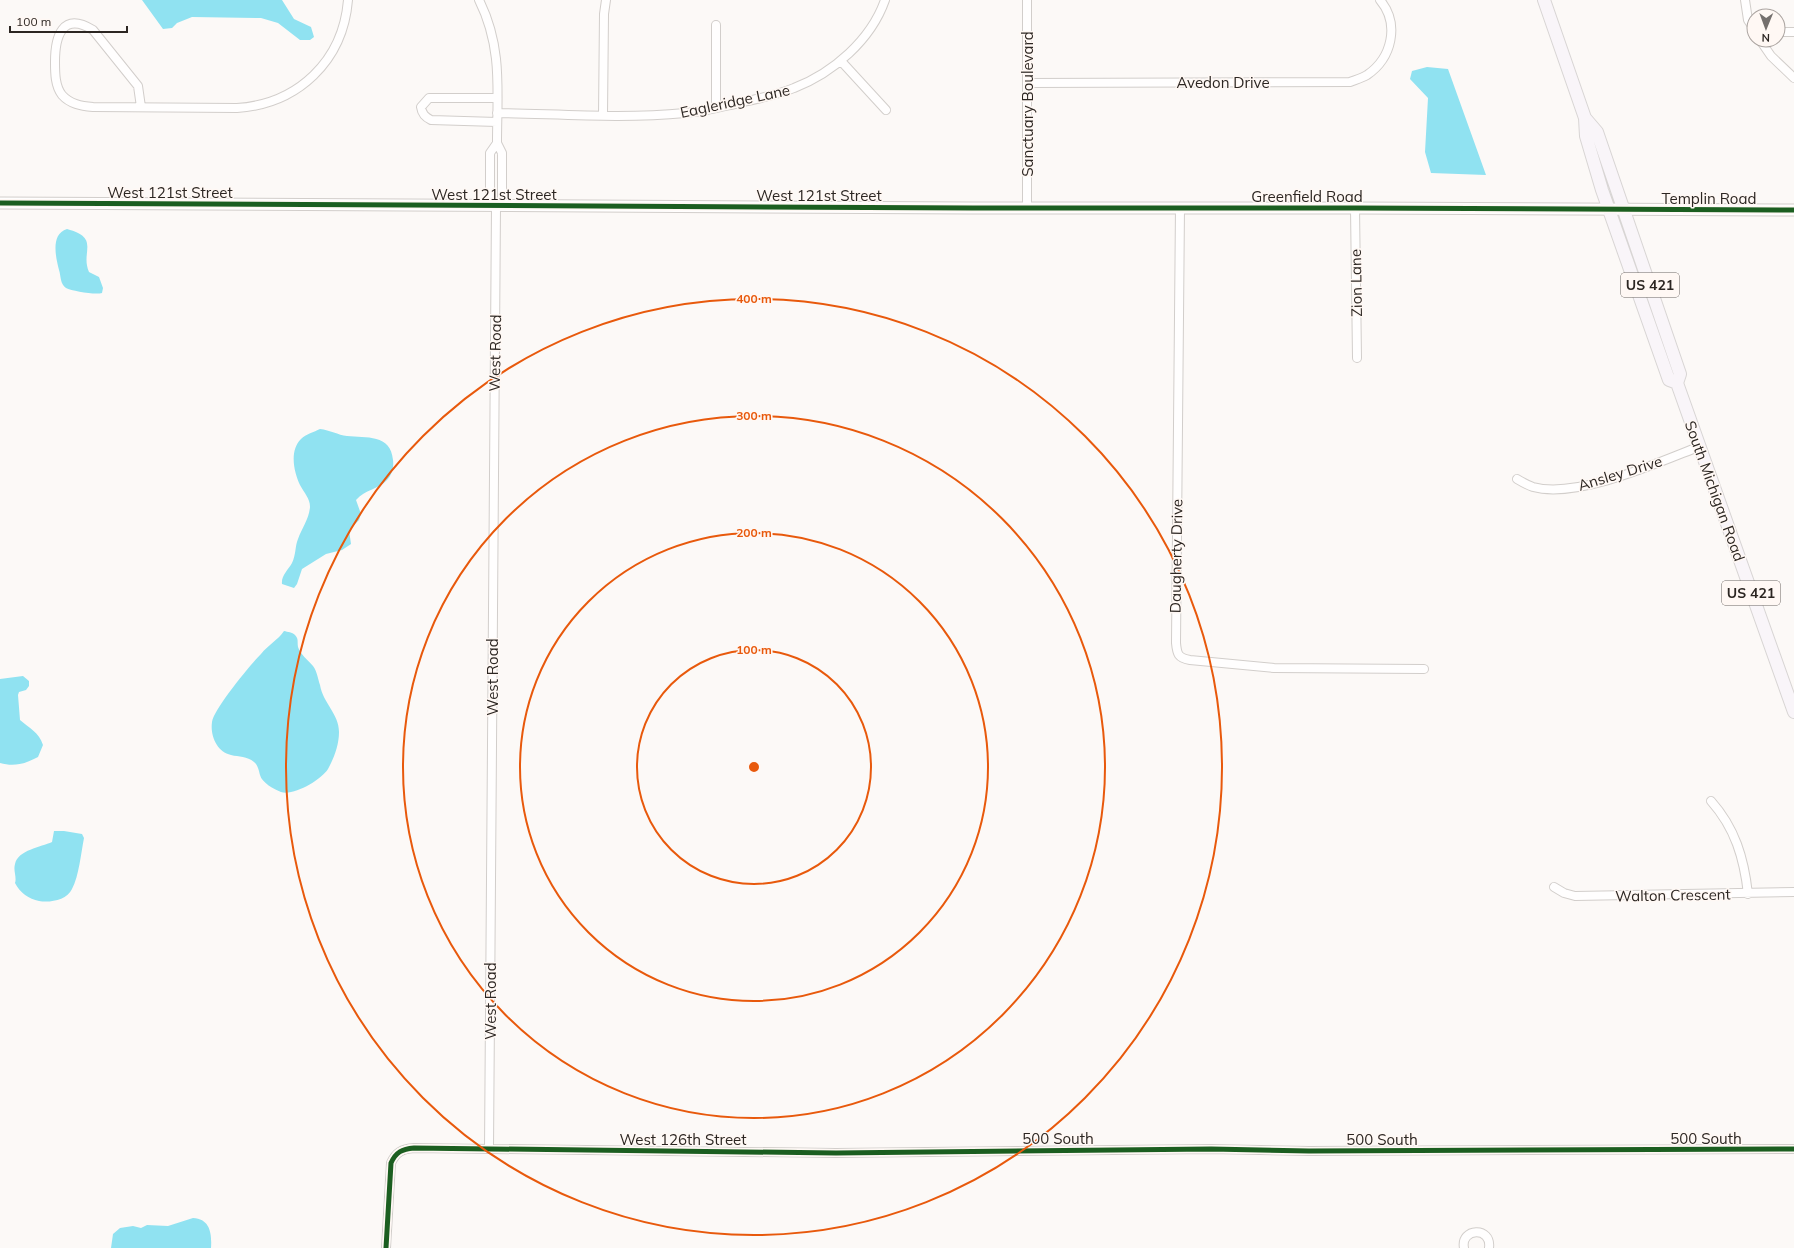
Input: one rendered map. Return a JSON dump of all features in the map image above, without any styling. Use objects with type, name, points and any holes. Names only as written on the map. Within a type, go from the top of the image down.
[{"type":"main road","name":"South Michigan Road","points":[[1544,0],[1585,118],[1586,136],[1608,209],[1669,380],[1677,383]]},
{"type":"main road","name":"South Michigan Road","points":[[1585,118],[1597,132],[1680,374],[1677,383],[1698,447],[1794,712]]},
{"type":"street","points":[[141,107],[138,86],[93,30],[86,26],[77,24],[70,24],[64,28],[57,38],[55,45],[55,72],[57,85],[62,94],[70,102],[80,106],[141,107],[237,108],[250,107],[277,100],[302,84],[320,68],[330,57],[338,42],[344,24],[348,0]]},
{"type":"street","name":"West Road","points":[[479,0],[492,29],[495,46],[497,64],[497,143],[502,154],[496,206],[489,1149]]},
{"type":"street","points":[[603,115],[604,14],[606,0]]},
{"type":"street","name":"Eagleridge Lane","points":[[497,98],[429,98],[422,107],[422,113],[431,120],[686,113],[716,108],[794,89],[816,78],[841,61],[864,37],[876,21],[886,0]]},
{"type":"street","name":"Sanctuary Boulevard","points":[[1027,0],[1027,208]]},
{"type":"street","name":"Avedon Drive","points":[[1027,83],[1350,82],[1366,76],[1378,66],[1387,53],[1393,33],[1389,17],[1380,0]]},
{"type":"street","points":[[716,25],[716,108]]},
{"type":"street","points":[[1766,48],[1771,56],[1794,78]]},
{"type":"street","points":[[841,61],[886,110]]},
{"type":"street","name":"West Road","points":[[496,206],[490,153],[497,143]]},
{"type":"street","name":"West 121st Street","points":[[0,204],[989,208]]},
{"type":"street","name":"Greenfield Road","points":[[989,208],[1624,210]]},
{"type":"street","name":"Daugherty Drive","points":[[1180,208],[1176,643],[1178,657],[1190,660],[1274,668],[1424,669]]},
{"type":"street","name":"Zion Lane","points":[[1355,208],[1357,358]]},
{"type":"street","name":"Templin Road","points":[[1624,210],[1794,210]]},
{"type":"street","name":"Ansley Drive","points":[[1517,479],[1535,487],[1547,489],[1586,486],[1622,475],[1698,447]]},
{"type":"street","points":[[1711,801],[1729,824],[1746,874],[1748,894]]},
{"type":"street","name":"Walton Crescent","points":[[1554,887],[1575,896],[1794,892]]},
{"type":"street","name":"West 126th Street","points":[[386,1248],[390,1168],[396,1154],[404,1149],[830,1153],[971,1151]]},
{"type":"street","name":"500 South","points":[[971,1151],[1210,1149],[1309,1151],[1794,1149]]},
{"type":"street","points":[[1464,1248],[1464,1240],[1467,1236],[1479,1232],[1483,1233],[1488,1239],[1489,1248]]},
{"type":"water","points":[[142,0],[282,0],[294,19],[311,27],[314,37],[310,40],[300,40],[278,23],[261,18],[192,17],[177,23],[172,28],[163,29]]},
{"type":"water","points":[[1427,67],[1448,69],[1486,175],[1431,173],[1425,152],[1428,98],[1410,79],[1412,71]]},
{"type":"water","points":[[67,229],[84,237],[87,241],[87,265],[89,272],[99,277],[103,288],[102,293],[89,293],[73,290],[64,286],[61,280],[57,259],[56,241],[58,236]]},
{"type":"water","points":[[320,429],[344,435],[376,439],[383,442],[388,446],[391,452],[393,468],[387,480],[380,486],[363,494],[356,500],[361,514],[359,520],[349,530],[351,544],[342,550],[326,554],[302,569],[297,584],[294,588],[282,584],[282,581],[292,563],[297,542],[307,519],[310,504],[296,474],[294,455],[297,444],[301,439]]},
{"type":"water","points":[[284,631],[293,633],[296,636],[299,650],[314,668],[324,697],[334,714],[339,732],[336,751],[325,773],[307,786],[293,792],[286,793],[278,791],[266,783],[261,778],[258,768],[251,760],[222,751],[213,738],[212,733],[212,722],[214,716],[233,687]]},
{"type":"water","points":[[23,676],[29,681],[29,686],[26,690],[19,692],[18,695],[20,720],[36,733],[43,745],[38,757],[29,761],[15,765],[0,763],[0,679]]},
{"type":"water","points":[[54,831],[82,834],[84,838],[78,871],[70,893],[58,900],[48,902],[39,901],[25,895],[17,887],[15,883],[15,864],[20,855],[25,852],[52,842]]},
{"type":"water","points":[[193,1218],[203,1221],[209,1228],[211,1248],[111,1248],[113,1234],[120,1228],[133,1226],[141,1228],[147,1225],[168,1226]]},
{"type":"cycle path","points":[[0,203],[973,208],[1794,210]]},
{"type":"cycle path","points":[[386,1248],[391,1163],[395,1156],[400,1152],[406,1149],[414,1148],[836,1153],[1211,1149],[1309,1151],[1794,1149]]}]
